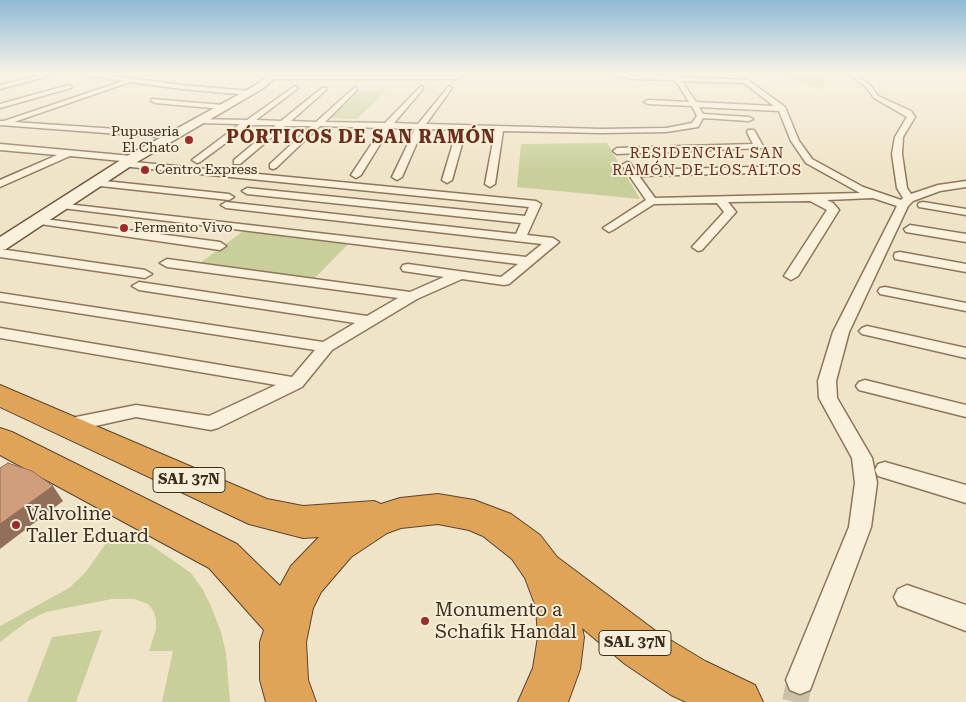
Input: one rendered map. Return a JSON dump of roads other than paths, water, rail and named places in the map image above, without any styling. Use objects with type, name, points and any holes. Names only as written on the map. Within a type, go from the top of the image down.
[{"type":"highway","name":"SAL 37N","points":[[0,394],[262,513],[303,522],[388,516],[432,509],[450,510],[474,515],[497,525],[517,539],[526,547],[542,568],[641,648],[688,678],[738,702]]},
{"type":"highway","name":"SAL 37N","points":[[0,440],[223,556],[287,623]]},
{"type":"highway","name":"SAL 37N","points":[[291,702],[284,680],[283,660],[287,623],[302,586],[326,555],[349,536],[388,516]]},
{"type":"highway","name":"SAL 37N","points":[[542,568],[558,607],[560,637],[556,669],[543,702]]},
{"type":"main road","points":[[0,245],[128,162],[223,107]]},
{"type":"street","points":[[0,123],[54,106]]},
{"type":"street","points":[[209,106],[223,107]]},
{"type":"street","points":[[197,160],[271,106]]},
{"type":"street","points":[[237,162],[304,106]]},
{"type":"street","points":[[273,166],[337,106]]},
{"type":"street","points":[[356,175],[387,126],[405,106]]},
{"type":"street","points":[[397,177],[420,127],[436,106]]},
{"type":"street","points":[[695,106],[701,116]]},
{"type":"street","points":[[734,106],[782,109]]},
{"type":"street","points":[[778,106],[782,109],[795,142],[809,161],[832,175],[875,196]]},
{"type":"street","points":[[800,680],[860,527],[866,483],[862,458],[828,398],[827,381],[841,332],[906,201],[898,170],[897,154],[899,137],[905,130],[911,117],[908,113],[894,106]]},
{"type":"street","points":[[701,116],[748,119]]},
{"type":"street","points":[[196,122],[602,131],[666,130],[695,125],[701,116]]},
{"type":"street","points":[[654,120],[666,130]]},
{"type":"street","points":[[0,123],[172,135]]},
{"type":"street","points":[[446,180],[462,128]]},
{"type":"street","points":[[490,184],[498,129]]},
{"type":"street","points":[[602,131],[652,201]]},
{"type":"street","points":[[617,150],[759,146],[751,132]]},
{"type":"street","points":[[0,147],[536,204],[520,238]]},
{"type":"street","points":[[0,184],[70,153]]},
{"type":"street","points":[[632,173],[794,169]]},
{"type":"street","points":[[95,183],[553,242],[504,281],[408,268]]},
{"type":"street","points":[[609,228],[652,201],[875,196],[906,201],[938,188],[966,184]]},
{"type":"street","points":[[247,191],[529,220]]},
{"type":"street","points":[[791,276],[833,210],[829,205],[810,197]]},
{"type":"street","points":[[698,247],[730,212],[720,200]]},
{"type":"street","points":[[62,205],[529,261]]},
{"type":"street","points":[[923,205],[966,212]]},
{"type":"street","points":[[37,221],[220,246]]},
{"type":"street","points":[[910,229],[966,238]]},
{"type":"street","points":[[390,293],[422,248]]},
{"type":"street","points":[[0,253],[369,320]]},
{"type":"street","points":[[900,256],[966,268]]},
{"type":"street","points":[[167,263],[412,296]]},
{"type":"street","points":[[68,425],[136,410],[211,423],[296,383],[326,347],[412,296],[460,275]]},
{"type":"street","points":[[885,291],[966,307]]},
{"type":"street","points":[[0,297],[326,347]]},
{"type":"street","points":[[867,331],[966,353]]},
{"type":"street","points":[[0,333],[296,383]]},
{"type":"street","points":[[865,386],[966,411]]},
{"type":"street","points":[[885,470],[966,494]]},
{"type":"street","points":[[907,597],[966,618]]},
{"type":"tunnel","points":[[795,702],[800,680]]},
{"type":"place","name":"Pupuseria El Chato","points":[[189,140]]},
{"type":"place","name":"Centro Express","points":[[145,170]]},
{"type":"place","name":"Fermento Vivo","points":[[124,228]]},
{"type":"place","name":"Valvoline Taller Eduard","points":[[16,525]]},
{"type":"place","name":"Monumento a Schafik Handal","points":[[425,621]]},
{"type":"district","name":"PÓRTICOS DE SAN RAMÓN","points":[[361,138]]},
{"type":"district","name":"RESIDENCIAL SAN RAMÓN DE LOS ALTOS","points":[[707,162]]}]
